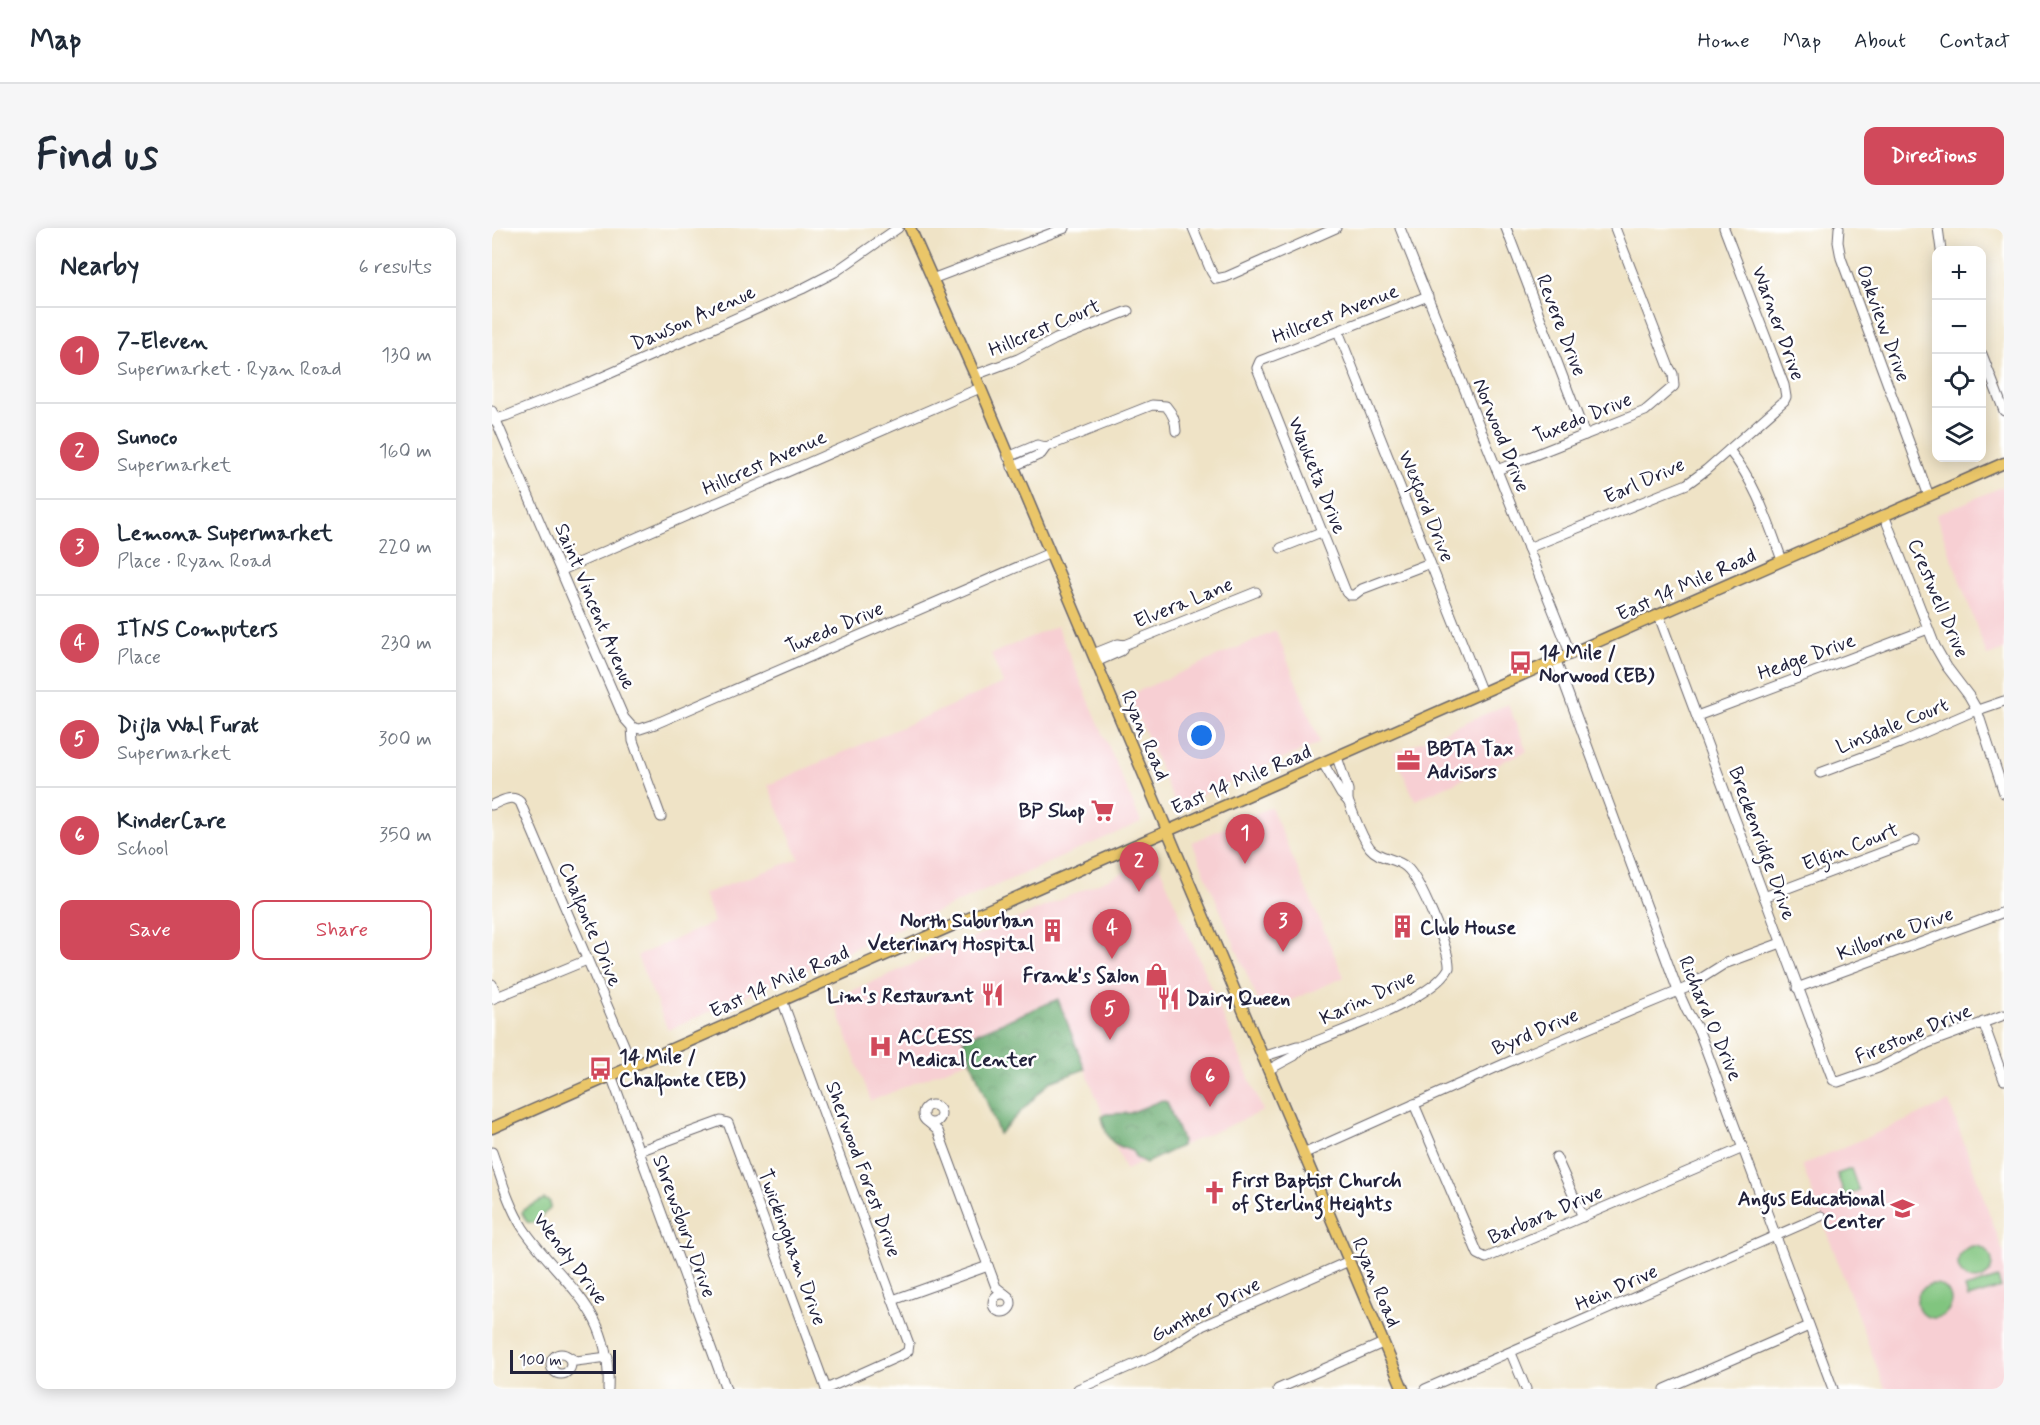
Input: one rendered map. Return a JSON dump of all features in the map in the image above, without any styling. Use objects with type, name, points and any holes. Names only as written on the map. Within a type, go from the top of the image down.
[{"type":"main road","name":"Ryan Road","points":[[910,228],[975,375],[1402,1389]]},
{"type":"main road","name":"East 14 Mile Road","points":[[492,1128],[2004,464]]},
{"type":"street","name":"Dawson Avenue","points":[[493,417],[593,381],[802,289],[835,272],[898,228]]},
{"type":"street","points":[[932,279],[1065,228]]},
{"type":"street","points":[[1193,228],[1216,279],[1226,277],[1336,228]]},
{"type":"street","name":"Norwood Drive","points":[[1400,228],[1571,655]]},
{"type":"street","name":"Revere Drive","points":[[1506,228],[1585,435]]},
{"type":"street","name":"Tuxedo Drive","points":[[1497,470],[1645,411],[1674,386],[1673,374],[1615,228]]},
{"type":"street","name":"Warner Drive","points":[[1724,228],[1784,385],[1786,398]]},
{"type":"street","name":"Oakview Drive","points":[[1839,228],[1840,258],[1929,496]]},
{"type":"street","points":[[1938,228],[1940,246]]},
{"type":"street","name":"Hillcrest Avenue","points":[[1257,364],[1428,296]]},
{"type":"street","name":"Hillcrest Court","points":[[975,375],[1017,359],[1056,339],[1128,311]]},
{"type":"street","name":"Wexford Drive","points":[[1338,331],[1482,693]]},
{"type":"street","name":"Wauketa Drive","points":[[1257,364],[1258,374],[1346,592],[1351,596],[1362,589],[1430,563]]},
{"type":"street","points":[[1986,364],[2004,411]]},
{"type":"street","name":"Hillcrest Avenue","points":[[562,570],[980,388]]},
{"type":"street","name":"Earl Drive","points":[[1528,548],[1687,484],[1730,450],[1786,398]]},
{"type":"street","points":[[1010,462],[1037,445],[1046,447],[1152,405],[1166,406],[1172,412],[1176,431]]},
{"type":"street","name":"Saint Vincent Avenue","points":[[493,417],[562,570],[624,718],[632,727],[633,741],[661,817]]},
{"type":"street","points":[[1730,450],[1752,482],[1782,560]]},
{"type":"street","name":"Crestwell Drive","points":[[1884,515],[1928,630],[1947,667],[1977,710],[2004,793]]},
{"type":"street","points":[[1281,548],[1322,532]]},
{"type":"street","name":"Tuxedo Drive","points":[[632,727],[640,729],[655,724],[1050,553]]},
{"type":"street","name":"Elvera Lane","points":[[1094,658],[1118,644],[1124,645],[1256,592]]},
{"type":"street","name":"Breckenridge Drive","points":[[1659,616],[1797,988],[1831,1077],[1835,1082]]},
{"type":"street","name":"Hedge Drive","points":[[1697,716],[1928,630]]},
{"type":"street","name":"Richard O Drive","points":[[1556,661],[1678,991],[1699,1031],[1833,1389]]},
{"type":"street","name":"Linsdale Court","points":[[1820,773],[2004,701]]},
{"type":"street","name":"Karin Drive","points":[[1337,757],[1348,790],[1348,801]]},
{"type":"street","name":"Karin Drive","points":[[1268,1070],[1294,1056],[1304,1046],[1415,999],[1441,979],[1449,968],[1447,952],[1416,877],[1404,865],[1372,850],[1348,801],[1341,794],[1323,763]]},
{"type":"street","name":"Chalfonte Drive","points":[[492,805],[514,798],[520,802],[633,1066]]},
{"type":"street","name":"Elgin Court","points":[[1764,897],[1915,840]]},
{"type":"street","name":"Kilborne Drive","points":[[1797,988],[2004,912]]},
{"type":"street","name":"Byrd Drive","points":[[1303,1154],[1696,983],[1724,963],[1781,943]]},
{"type":"street","points":[[492,984],[495,998],[587,960]]},
{"type":"street","name":"Sherwood Forest Drive","points":[[782,1000],[909,1344],[908,1351],[826,1389]]},
{"type":"street","name":"Firestone Drive","points":[[1835,1082],[1841,1082],[1878,1068],[1928,1043],[2004,1015]]},
{"type":"street","points":[[1983,1022],[2004,1080]]},
{"type":"street","name":"Karin Drive","points":[[1262,1057],[1304,1046]]},
{"type":"street","name":"Shrewsbury Drive","points":[[610,1076],[726,1389]]},
{"type":"street","points":[[938,1131],[941,1109],[930,1104],[922,1113],[924,1119],[938,1131],[996,1287],[992,1304],[995,1310],[1004,1313],[1009,1309],[1011,1303],[1009,1298],[996,1287]]},
{"type":"street","name":"Barbara Drive","points":[[1414,1104],[1480,1256],[1490,1258],[1743,1148]]},
{"type":"street","points":[[929,1123],[935,1123],[940,1119]]},
{"type":"street","name":"Twickingham Drive","points":[[639,1151],[722,1120],[730,1126],[826,1389]]},
{"type":"street","name":"Wendy Drive","points":[[492,1152],[519,1221],[586,1303],[601,1333],[608,1357],[608,1389]]},
{"type":"street","points":[[1556,1157],[1583,1217]]},
{"type":"street","name":"Hein Drive","points":[[1425,1389],[1821,1216]]},
{"type":"street","name":"Gunther Drive","points":[[1078,1389],[1156,1355],[1202,1326],[1348,1261]]},
{"type":"street","points":[[894,1300],[988,1266]]},
{"type":"street","points":[[994,1298],[998,1294],[1005,1294]]},
{"type":"street","points":[[1665,1389],[1809,1326]]},
{"type":"street","points":[[1278,1389],[1383,1343]]},
{"type":"street","points":[[1511,1353],[1526,1389]]},
{"type":"street","points":[[573,1365],[567,1356],[562,1354],[555,1355],[551,1360],[551,1367],[555,1372],[561,1374],[573,1365],[608,1357]]},
{"type":"shaded area","points":[[2004,486],[2004,650],[1987,656],[1936,515]]},
{"type":"shaded area","points":[[1057,626],[1141,822],[668,1030],[637,956],[714,922],[703,894],[799,859],[768,785],[1003,683],[991,654]]},
{"type":"shaded area","points":[[1276,631],[1320,743],[1176,806],[1129,695]]},
{"type":"shaded area","points":[[1508,704],[1527,751],[1415,800],[1394,753]]},
{"type":"shaded area","points":[[1271,807],[1344,977],[1263,1013],[1192,842]]},
{"type":"shaded area","points":[[1156,858],[1263,1111],[1125,1170],[1058,1000],[964,1039],[971,1059],[871,1101],[833,999]]},
{"type":"shaded area","name":"Angus Educational Center","points":[[1949,1102],[2004,1254],[2004,1389],[1885,1389],[1802,1165]]},
{"type":"green space","points":[[1058,999],[1085,1069],[1050,1082],[999,1134],[963,1039]]},
{"type":"green space","points":[[1162,1100],[1167,1102],[1182,1140],[1181,1146],[1146,1163],[1136,1158],[1132,1151],[1111,1140],[1102,1117],[1106,1114],[1130,1113]]},
{"type":"green space","points":[[1851,1169],[1859,1191],[1845,1196],[1837,1174]]},
{"type":"green space","points":[[544,1199],[550,1202],[550,1209],[533,1223],[527,1222],[522,1213],[523,1210]]},
{"type":"green space","points":[[1975,1246],[1987,1251],[1992,1263],[1987,1275],[1975,1280],[1963,1275],[1958,1263],[1963,1251]]},
{"type":"green space","points":[[1998,1278],[2001,1288],[1968,1298],[1965,1288]]},
{"type":"green space","points":[[1934,1284],[1946,1289],[1951,1301],[1946,1313],[1934,1318],[1922,1313],[1917,1301],[1922,1289]]},
{"type":"place","name":"14 Mile / Norwood (EB)","points":[[1521,663]]},
{"type":"place","name":"BBTA Tax Advisors","points":[[1409,760]]},
{"type":"place","name":"BP Shop","points":[[1103,810]]},
{"type":"place","name":"7-Eleven","points":[[1245,864]]},
{"type":"place","name":"Sunoco","points":[[1139,892]]},
{"type":"place","name":"Club House","points":[[1402,927]]},
{"type":"place","name":"North Suburban Veterinary Hospital","points":[[1052,931]]},
{"type":"place","name":"Lemona Supermarket","points":[[1283,952]]},
{"type":"place","name":"ITNS Computers","points":[[1112,959]]},
{"type":"place","name":"Frank's Salon","points":[[1157,975]]},
{"type":"place","name":"Lim's Restaurant","points":[[992,995]]},
{"type":"place","name":"Dairy Queen","points":[[1168,998]]},
{"type":"place","name":"Dijla Wal Furat","points":[[1110,1040]]},
{"type":"place","name":"ACCESS Medical Center","points":[[880,1047]]},
{"type":"place","name":"14 Mile / Chalfonte (EB)","points":[[601,1068]]},
{"type":"place","name":"KinderCare","points":[[1210,1107]]},
{"type":"place","name":"First Baptist Church of Sterling Heights","points":[[1214,1192]]},
{"type":"place","name":"Angus Educational Center","points":[[1903,1209]]}]
